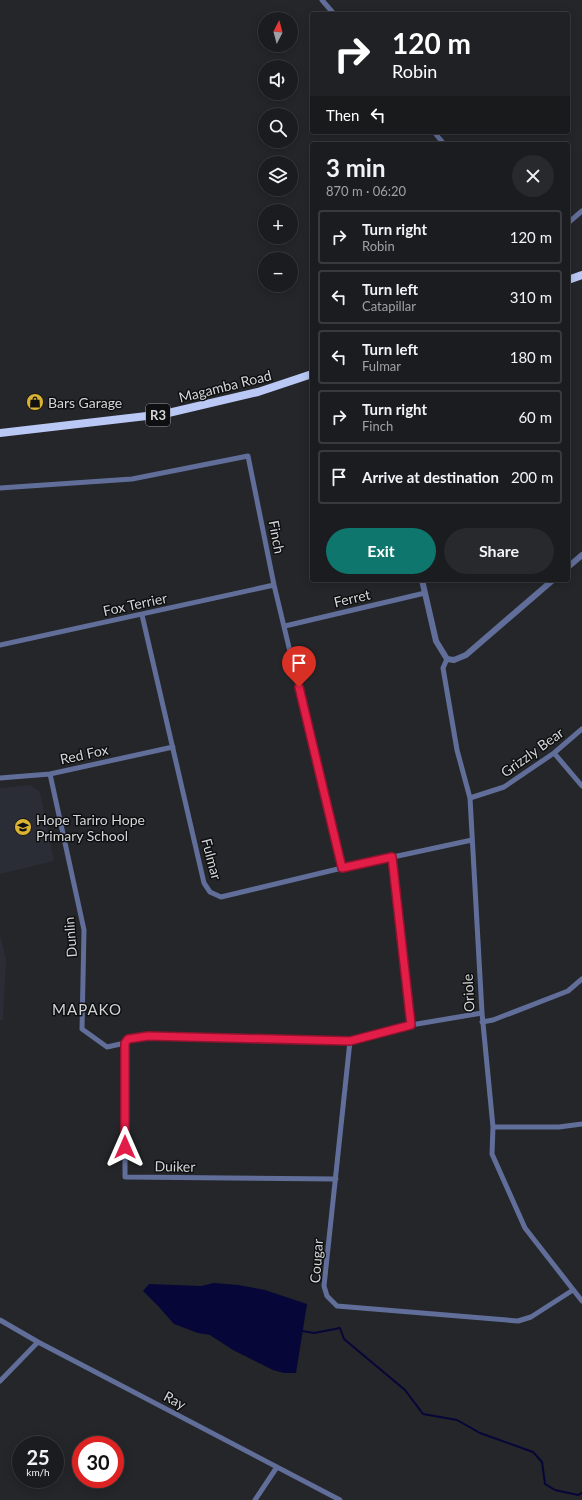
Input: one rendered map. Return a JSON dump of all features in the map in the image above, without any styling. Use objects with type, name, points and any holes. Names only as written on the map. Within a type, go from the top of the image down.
[{"type":"highway","points":[[570,279],[582,275]]},
{"type":"highway","name":"Magamba Road","points":[[0,433],[164,414],[258,392],[310,375]]},
{"type":"street","points":[[322,0],[332,12]]},
{"type":"street","points":[[436,134],[442,142]]},
{"type":"street","points":[[570,221],[582,211]]},
{"type":"street","name":"Finch","points":[[0,488],[132,479],[248,456],[274,585],[342,868]]},
{"type":"street","points":[[570,566],[582,556]]},
{"type":"street","points":[[422,582],[436,641],[447,659],[454,660],[466,655],[551,582]]},
{"type":"street","name":"Fox Terrier","points":[[0,645],[274,585]]},
{"type":"street","name":"Ferret","points":[[284,626],[425,593]]},
{"type":"street","name":"Fulmar","points":[[142,615],[204,883],[210,892],[221,897],[342,868],[472,840]]},
{"type":"street","name":"Oriole","points":[[447,659],[443,668],[457,750],[470,798],[482,1022],[493,1127],[492,1154],[525,1228],[582,1301]]},
{"type":"street","name":"Grizzly Bear","points":[[470,798],[504,788],[554,753],[582,729]]},
{"type":"street","name":"Red Fox","points":[[0,778],[50,774],[173,747]]},
{"type":"street","points":[[554,753],[582,786]]},
{"type":"street","name":"Dunlin","points":[[50,774],[84,930],[82,1029],[107,1047],[125,1043]]},
{"type":"street","points":[[392,857],[411,1025]]},
{"type":"street","points":[[482,1022],[493,1020],[568,991],[582,979]]},
{"type":"street","points":[[125,1043],[128,1039],[148,1036],[350,1041],[411,1025],[482,1013]]},
{"type":"street","name":"Cougar","points":[[350,1041],[324,1286],[327,1296],[337,1306],[518,1321],[531,1317],[573,1290]]},
{"type":"street","name":"Duiker","points":[[125,1043],[125,1177],[336,1179]]},
{"type":"street","points":[[493,1127],[559,1127],[582,1124]]},
{"type":"street","name":"Ray","points":[[0,1320],[38,1342],[340,1500]]},
{"type":"street","points":[[0,1381],[38,1342]]},
{"type":"street","points":[[254,1500],[277,1467]]},
{"type":"shaded area","name":"Hope Tariro Hope Primary School","points":[[31,785],[40,792],[54,861],[0,874],[0,788]]},
{"type":"shaded area","points":[[0,935],[6,959],[3,1020],[0,1020]]},
{"type":"shaded area","points":[[214,1283],[238,1285],[265,1290],[307,1304],[296,1373],[284,1373],[273,1370],[233,1350],[210,1335],[198,1333],[174,1324],[143,1291],[149,1284],[201,1286]]},
{"type":"waterway","points":[[302,1331],[314,1333],[340,1328],[344,1339],[405,1390],[423,1414],[457,1420],[480,1433],[533,1452],[542,1462],[545,1484],[555,1490],[578,1495],[582,1493]]},
{"type":"place","name":"Bars Garage","points":[[35,402]]},
{"type":"place","name":"Hope Tariro Hope Primary School","points":[[23,827]]},
{"type":"district","name":"MAPAKO","points":[[87,1009]]},
{"type":"route","points":[[125,1147],[125,1043],[128,1039],[148,1036],[350,1041],[411,1025],[392,857],[342,868],[299,687]]}]
